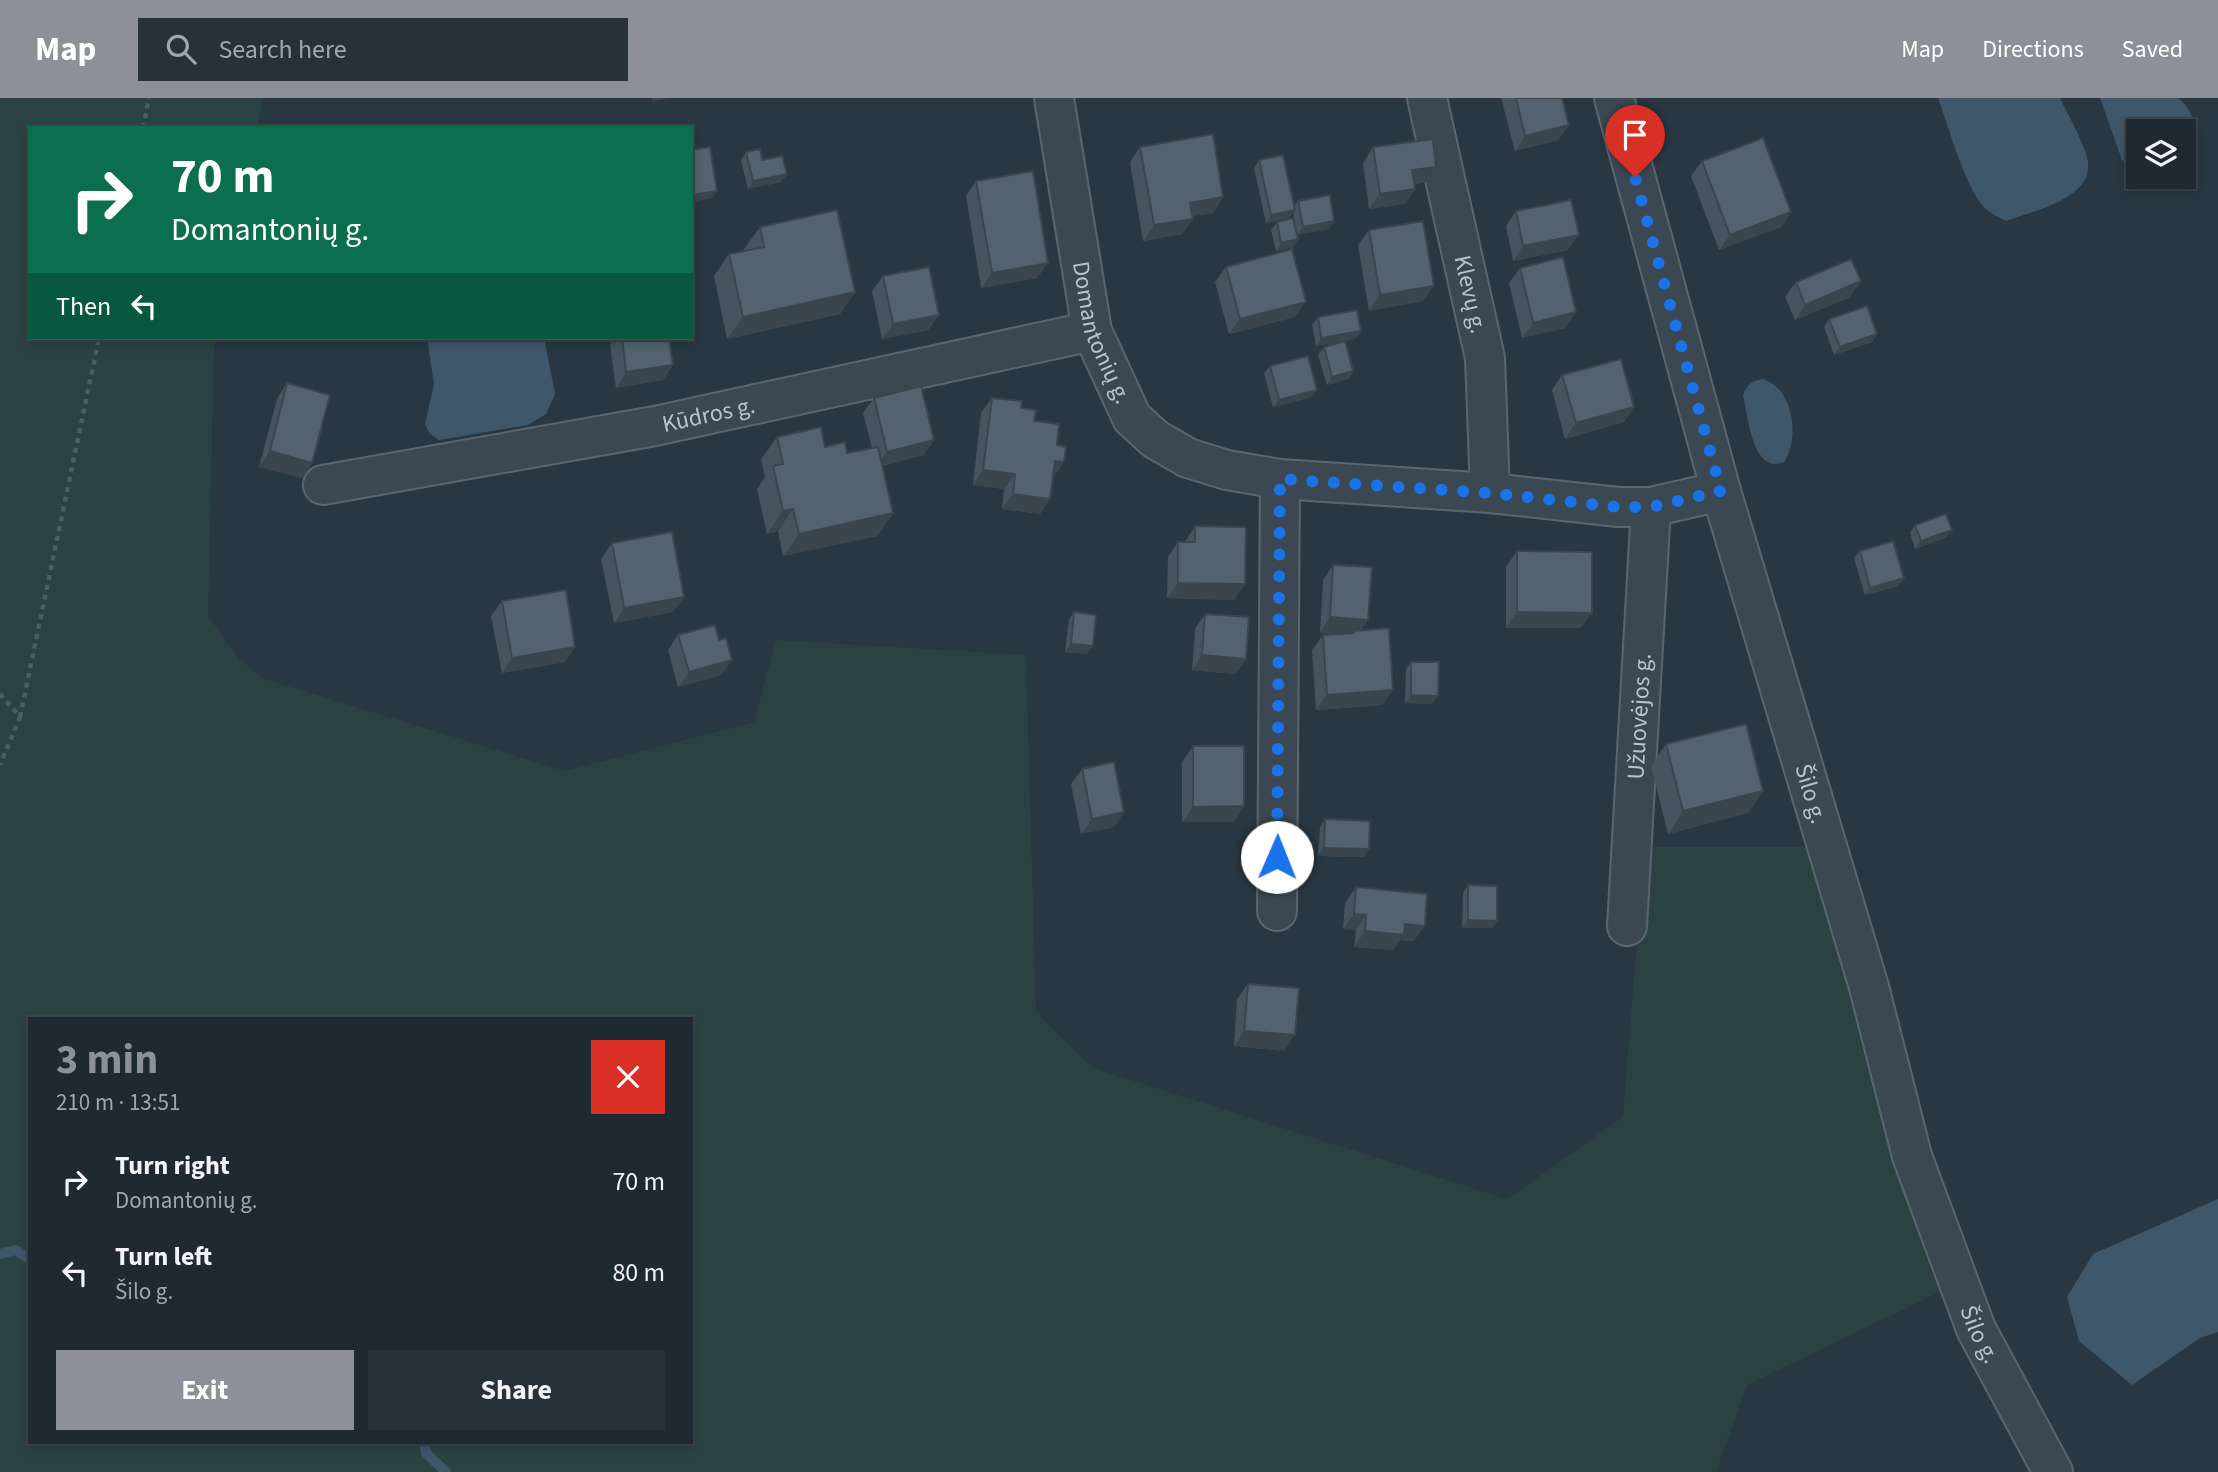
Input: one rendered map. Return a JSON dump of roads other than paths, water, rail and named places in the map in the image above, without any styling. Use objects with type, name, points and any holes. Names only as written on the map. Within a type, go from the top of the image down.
[{"type":"street","name":"Domantonių g.","points":[[1054,98],[1093,331],[1132,418],[1155,439],[1188,458],[1227,470],[1280,479],[1490,493],[1618,507],[1651,507],[1721,491]]},
{"type":"street","name":"Klevų g.","points":[[1427,98],[1485,358],[1490,493]]},
{"type":"street","name":"Šilo g.","points":[[1614,98],[1721,491],[1869,987],[1912,1156],[1976,1329],[2053,1472]]},
{"type":"street","name":"Kūdros g.","points":[[323,485],[655,426],[1093,331]]},
{"type":"street","points":[[1277,911],[1280,479]]},
{"type":"street","name":"Užuovėjos g.","points":[[1627,926],[1651,507]]},
{"type":"water","points":[[1938,98],[2060,98],[2087,157],[2088,171],[2083,183],[2061,201],[2032,213],[2006,221],[1994,215],[1976,197],[1957,155]]},
{"type":"water","points":[[2100,98],[2178,98],[2184,103],[2192,119],[2126,119],[2126,162],[2122,160]]},
{"type":"water","points":[[427,340],[544,340],[555,394],[546,414],[528,425],[439,440],[430,434],[425,424],[434,384]]},
{"type":"water","points":[[1763,379],[1782,393],[1791,415],[1792,441],[1784,462],[1773,464],[1765,460],[1753,441],[1743,395],[1750,384]]},
{"type":"water","points":[[2218,1199],[2218,1332],[2200,1338],[2132,1385],[2079,1341],[2067,1297],[2093,1254]]},
{"type":"waterway","points":[[0,1254],[16,1250],[28,1259]]},
{"type":"waterway","points":[[424,1444],[426,1453],[446,1472]]}]
